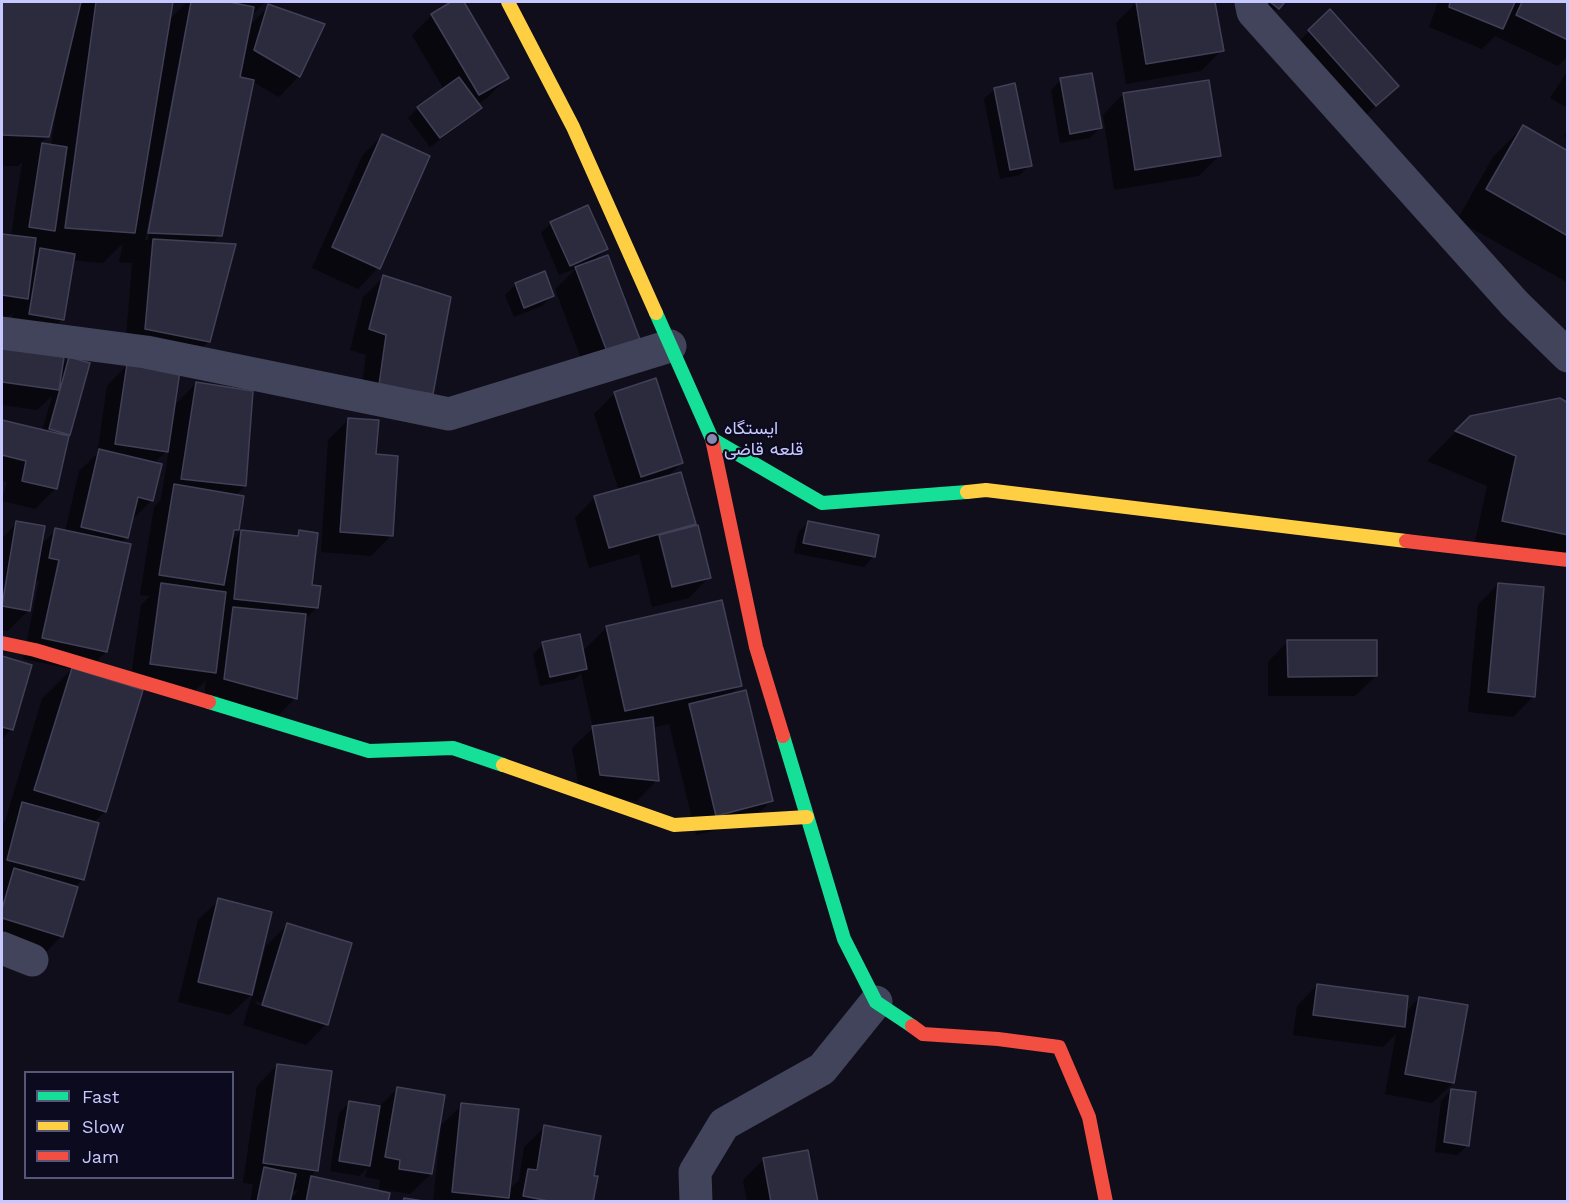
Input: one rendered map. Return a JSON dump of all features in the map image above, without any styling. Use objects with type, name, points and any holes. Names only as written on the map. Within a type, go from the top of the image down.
[{"type":"street","points":[[508,2],[573,127],[712,439],[756,647],[844,939],[876,1002],[922,1034],[998,1039],[1059,1047],[1089,1117],[1106,1202]]},
{"type":"street","points":[[1251,2],[1252,12],[1515,304],[1568,356]]},
{"type":"street","points":[[2,333],[146,351],[449,414],[670,346]]},
{"type":"street","points":[[712,439],[822,503],[986,490],[1568,560]]},
{"type":"street","points":[[2,644],[35,650],[369,750],[453,748],[674,825],[807,817]]},
{"type":"street","points":[[2,948],[32,960]]},
{"type":"street","points":[[696,1202],[695,1172],[724,1124],[822,1069],[876,1002]]},
{"type":"building","points":[[2,2],[81,2],[49,137],[2,135]]},
{"type":"building","points":[[96,2],[173,2],[135,233],[65,228]]},
{"type":"building","points":[[191,2],[229,2],[254,7],[240,77],[254,80],[222,236],[148,233]]},
{"type":"building","points":[[451,2],[464,2],[509,78],[479,95],[431,14]]},
{"type":"building","points":[[1136,2],[1215,2],[1224,51],[1146,64]]},
{"type":"building","points":[[1270,2],[1285,2],[1279,9]]},
{"type":"building","points":[[1450,2],[1515,2],[1503,29],[1449,7]]},
{"type":"building","points":[[1522,2],[1568,2],[1568,40],[1516,15]]},
{"type":"building","points":[[268,4],[325,24],[300,77],[254,50]]},
{"type":"building","points":[[1330,9],[1399,86],[1376,106],[1308,30]]},
{"type":"building","points":[[1092,73],[1102,128],[1070,134],[1060,78]]},
{"type":"building","points":[[459,77],[482,108],[440,138],[417,107]]},
{"type":"building","points":[[1209,80],[1221,156],[1135,170],[1123,93]]},
{"type":"building","points":[[1015,83],[1032,166],[1010,170],[994,88]]},
{"type":"building","points":[[1523,125],[1568,151],[1568,236],[1486,189]]},
{"type":"building","points":[[382,134],[430,156],[380,269],[332,247]]},
{"type":"building","points":[[42,143],[67,147],[55,231],[29,227]]},
{"type":"building","points":[[588,205],[608,249],[570,266],[550,222]]},
{"type":"building","points":[[2,234],[36,238],[28,299],[2,295]]},
{"type":"building","points":[[153,239],[236,244],[210,342],[145,329]]},
{"type":"building","points":[[40,248],[75,254],[64,320],[29,314]]},
{"type":"building","points":[[608,255],[644,350],[611,362],[575,267]]},
{"type":"building","points":[[545,271],[554,296],[524,308],[515,283]]},
{"type":"building","points":[[383,275],[451,297],[433,394],[379,385],[386,335],[369,329]]},
{"type":"building","points":[[2,348],[64,357],[59,390],[2,382]]},
{"type":"building","points":[[69,357],[90,363],[70,435],[49,429]]},
{"type":"building","points":[[127,364],[180,371],[168,452],[115,444]]},
{"type":"building","points":[[656,378],[683,463],[641,477],[614,392]]},
{"type":"building","points":[[196,382],[253,391],[246,486],[181,479]]},
{"type":"building","points":[[1560,398],[1568,403],[1568,535],[1502,521],[1516,456],[1455,431],[1470,416]]},
{"type":"building","points":[[348,418],[379,420],[376,454],[398,456],[393,536],[340,532]]},
{"type":"building","points":[[2,420],[69,436],[57,489],[22,481],[26,461],[2,455]]},
{"type":"building","points":[[99,449],[162,464],[153,501],[138,497],[128,538],[81,527]]},
{"type":"building","points":[[681,472],[696,524],[609,548],[594,496]]},
{"type":"building","points":[[174,484],[244,496],[239,530],[234,530],[224,585],[159,575]]},
{"type":"building","points":[[16,521],[45,526],[30,611],[2,606]]},
{"type":"building","points":[[808,521],[879,535],[875,557],[803,543]]},
{"type":"building","points":[[698,525],[711,578],[672,587],[659,535]]},
{"type":"building","points":[[55,528],[131,544],[107,652],[42,638],[59,560],[49,558]]},
{"type":"building","points":[[241,530],[298,536],[299,530],[318,533],[312,585],[321,586],[318,608],[234,599]]},
{"type":"building","points":[[161,583],[226,592],[216,673],[150,664]]},
{"type":"building","points":[[1498,583],[1544,587],[1535,697],[1488,692]]},
{"type":"building","points":[[722,600],[742,686],[625,711],[606,626]]},
{"type":"building","points":[[233,607],[306,614],[297,699],[224,679]]},
{"type":"building","points":[[580,634],[587,669],[550,677],[542,642]]},
{"type":"building","points":[[1287,640],[1377,640],[1377,676],[1288,677]]},
{"type":"building","points":[[2,656],[32,665],[13,730],[2,727]]},
{"type":"building","points":[[72,668],[143,690],[106,812],[34,790]]},
{"type":"building","points":[[746,690],[773,801],[716,816],[689,704]]},
{"type":"building","points":[[653,717],[659,781],[600,775],[592,726]]},
{"type":"building","points":[[22,802],[99,823],[84,880],[7,860]]},
{"type":"building","points":[[14,868],[78,887],[63,937],[2,918],[2,909]]},
{"type":"building","points":[[218,898],[272,912],[252,995],[198,982]]},
{"type":"building","points":[[287,923],[352,943],[328,1025],[262,1005]]},
{"type":"building","points":[[1317,984],[1408,996],[1405,1027],[1313,1015]]},
{"type":"building","points":[[1419,997],[1468,1005],[1454,1083],[1405,1074]]},
{"type":"building","points":[[277,1064],[332,1071],[318,1171],[263,1163]]},
{"type":"building","points":[[397,1087],[445,1095],[432,1174],[399,1169],[400,1160],[385,1157]]},
{"type":"building","points":[[1451,1089],[1476,1092],[1469,1146],[1444,1142]]},
{"type":"building","points":[[349,1101],[380,1106],[370,1166],[339,1161]]},
{"type":"building","points":[[461,1103],[519,1109],[509,1198],[452,1192]]},
{"type":"building","points":[[544,1125],[601,1136],[594,1176],[598,1176],[593,1202],[554,1202],[523,1196],[528,1169],[537,1170]]},
{"type":"building","points":[[808,1150],[818,1202],[771,1202],[763,1158]]},
{"type":"building","points":[[264,1167],[296,1174],[290,1202],[257,1202]]},
{"type":"building","points":[[311,1176],[390,1193],[388,1202],[306,1202]]},
{"type":"building","points":[[404,1198],[430,1202],[403,1202]]},
{"type":"traffic: fast","points":[[656,313],[712,439],[822,503],[967,492]]},
{"type":"traffic: fast","points":[[209,702],[369,751],[453,748],[503,765]]},
{"type":"traffic: fast","points":[[783,736],[844,939],[876,1002],[912,1026]]},
{"type":"traffic: slow","points":[[508,2],[573,127],[656,313]]},
{"type":"traffic: slow","points":[[967,492],[986,490],[1406,541]]},
{"type":"traffic: slow","points":[[503,765],[674,825],[807,817]]},
{"type":"traffic: jam","points":[[712,439],[756,647],[783,736]]},
{"type":"traffic: jam","points":[[1406,541],[1568,560]]},
{"type":"traffic: jam","points":[[2,643],[35,650],[209,702]]},
{"type":"traffic: jam","points":[[912,1026],[923,1034],[998,1039],[1059,1047],[1089,1117],[1106,1202]]},
{"type":"place","name":"ایستگاه قلعه قاضی","points":[[712,439]]}]
